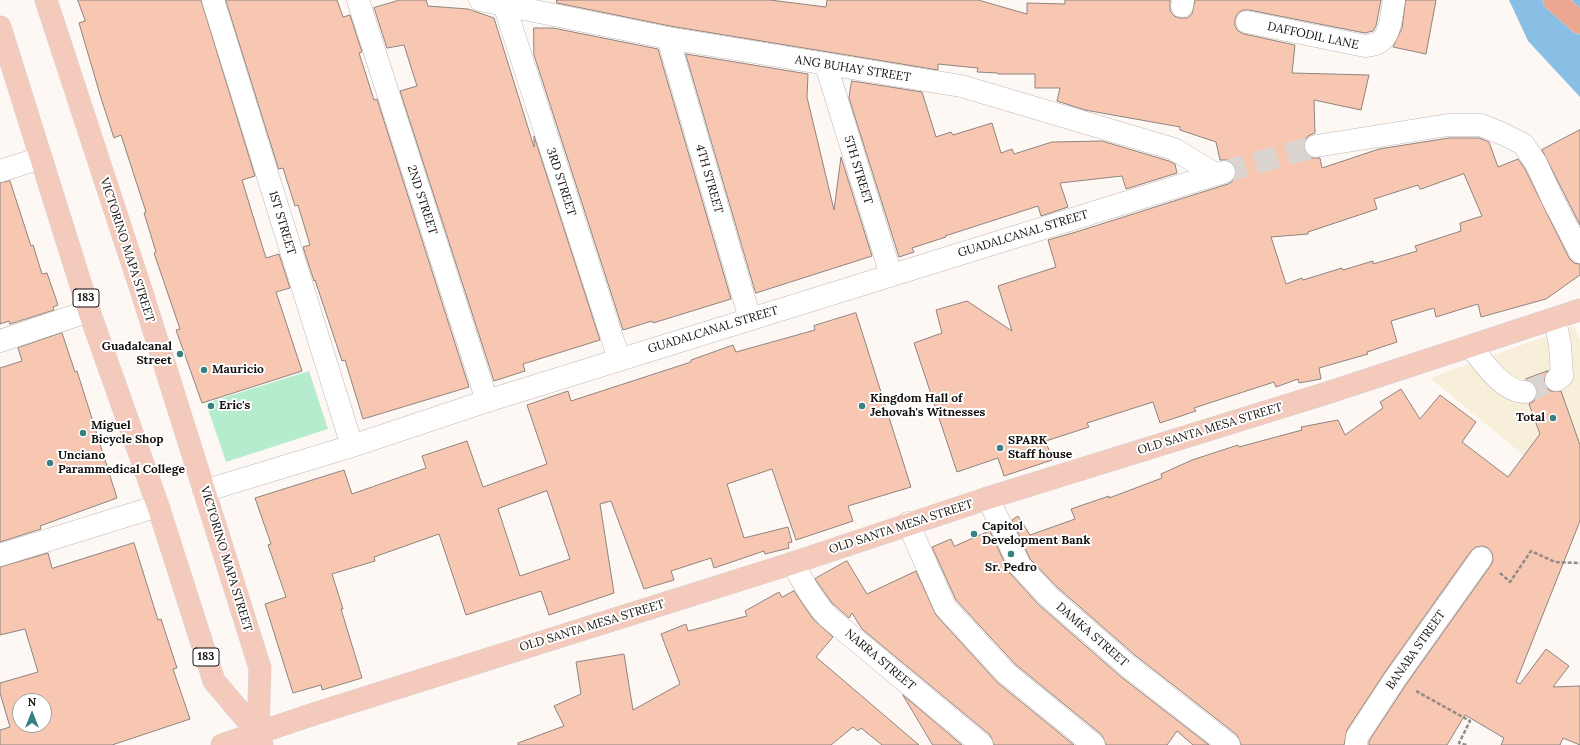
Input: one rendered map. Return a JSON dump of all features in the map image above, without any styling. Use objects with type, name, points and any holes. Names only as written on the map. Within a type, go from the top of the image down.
[{"type":"highway","points":[[1554,0],[1580,23]]},
{"type":"main road","name":"VICTORINO MAPA STREET","points":[[46,0],[260,668],[260,739]]},
{"type":"main road","name":"183","points":[[0,27],[90,311],[158,506],[214,681],[260,739]]},
{"type":"main road","name":"OLD SANTA MESA STREET","points":[[222,745],[260,739],[317,713],[793,563],[908,523],[1319,396],[1470,346],[1555,320],[1580,310]]},
{"type":"street","name":"1ST STREET","points":[[213,0],[352,446]]},
{"type":"street","name":"2ND STREET","points":[[358,0],[487,401]]},
{"type":"street","name":"ANG BUHAY STREET","points":[[480,0],[668,38],[826,66],[961,86],[1174,149],[1220,173]]},
{"type":"street","name":"DAFFODIL LANE","points":[[1247,22],[1365,46],[1374,46],[1386,37],[1394,0]]},
{"type":"street","name":"3RD STREET","points":[[504,4],[619,360]]},
{"type":"street","name":"4TH STREET","points":[[668,38],[750,319]]},
{"type":"street","name":"5TH STREET","points":[[826,66],[891,275]]},
{"type":"street","points":[[1316,146],[1448,125],[1481,125],[1523,144],[1536,163],[1580,252]]},
{"type":"street","points":[[0,171],[41,158]]},
{"type":"street","name":"GUADALCANAL STREET","points":[[204,491],[352,446],[487,401],[1220,173]]},
{"type":"street","points":[[0,341],[90,311]]},
{"type":"street","points":[[1555,320],[1562,362],[1562,376],[1556,380]]},
{"type":"street","points":[[1470,346],[1487,367],[1510,389],[1517,392],[1525,392]]},
{"type":"street","name":"DAMKA STREET","points":[[988,498],[1020,566],[1048,596],[1128,666],[1229,745]]},
{"type":"street","points":[[0,554],[158,506]]},
{"type":"street","points":[[908,523],[945,608],[1006,673],[1094,745]]},
{"type":"street","name":"BANABA STREET","points":[[1356,745],[1357,737],[1395,679],[1481,558]]},
{"type":"street","name":"NARRA STREET","points":[[793,563],[806,589],[828,617],[982,745]]},
{"type":"path","points":[[1481,558],[1510,582],[1531,551],[1555,562],[1580,563]]},
{"type":"path","points":[[1395,679],[1470,721],[1459,743],[1467,745]]},
{"type":"shaded area","points":[[1574,326],[1580,340],[1580,450],[1550,477],[1430,378]]},
{"type":"green space","points":[[309,371],[328,429],[226,462],[206,403]]},
{"type":"water","points":[[1509,0],[1580,0],[1580,97],[1528,41]]},
{"type":"building","points":[[78,0],[201,0],[255,176],[242,180],[253,216],[266,258],[279,254],[290,288],[276,292],[302,371],[202,403],[176,330],[180,329],[154,253],[156,252],[144,213],[146,212],[121,135],[114,138],[101,98],[79,23],[85,21]]},
{"type":"building","points":[[226,0],[337,0],[343,17],[350,15],[362,52],[359,53],[374,100],[377,99],[469,387],[363,419],[345,360],[342,361],[303,247],[310,245],[298,205],[295,206],[283,168],[279,169]]},
{"type":"building","points":[[400,0],[426,0],[428,6],[468,9],[494,18],[534,147],[534,136],[600,340],[523,364],[525,371],[494,381],[400,91],[417,86],[404,45],[387,48],[374,8]]},
{"type":"building","points":[[557,0],[770,0],[826,7],[827,0],[978,0],[1027,14],[1027,3],[1065,4],[1065,0],[1170,0],[1170,11],[1174,16],[1187,18],[1192,14],[1195,0],[1381,0],[1376,26],[1373,31],[1365,33],[1249,10],[1243,10],[1238,13],[1235,19],[1235,26],[1238,31],[1244,34],[1295,45],[1292,73],[1369,75],[1361,110],[1314,100],[1315,133],[1308,136],[1305,141],[1304,148],[1306,154],[1312,158],[1320,158],[1322,168],[1379,149],[1449,138],[1479,138],[1489,142],[1498,167],[1518,159],[1525,169],[1569,258],[1574,263],[1580,264],[1580,275],[1546,299],[1481,317],[1478,304],[1436,317],[1434,308],[1391,321],[1397,342],[1367,352],[1368,354],[1319,368],[1321,379],[1299,383],[1298,379],[1276,387],[1274,382],[1194,408],[1196,411],[1160,423],[1153,402],[1087,423],[1089,427],[1046,441],[1052,460],[1004,476],[998,458],[957,472],[914,343],[942,333],[936,310],[967,301],[1012,331],[998,286],[1056,267],[1048,240],[1228,184],[1233,181],[1236,174],[1236,168],[1227,160],[1220,160],[1216,142],[1180,130],[1180,127],[1085,110],[1057,101],[1060,88],[1035,88],[1035,74],[998,74],[977,72],[978,68],[938,64],[938,70],[670,26],[557,3]],"holes":[[[1464,174],[1482,216],[1460,223],[1461,231],[1415,246],[1417,251],[1373,264],[1373,261],[1343,270],[1342,268],[1303,280],[1302,278],[1286,284],[1271,237],[1308,234],[1308,232],[1377,209],[1374,199],[1418,185],[1420,189]]]},
{"type":"building","points":[[1406,0],[1436,0],[1426,54],[1393,47],[1402,28]]},
{"type":"building","points":[[534,28],[553,28],[658,49],[731,299],[653,323],[652,321],[623,330],[534,55]]},
{"type":"building","points":[[686,54],[808,74],[807,97],[834,210],[841,157],[872,256],[756,293]]},
{"type":"building","points":[[852,81],[922,92],[936,137],[951,132],[953,135],[992,123],[1001,153],[1012,149],[1014,154],[1052,142],[1102,141],[1169,161],[1175,164],[1177,173],[1126,189],[1122,176],[1060,183],[1068,207],[1041,216],[1038,206],[912,248],[914,252],[899,257],[849,98]]},
{"type":"building","points":[[1580,130],[1580,225],[1542,150]]},
{"type":"building","points":[[10,181],[31,246],[33,245],[42,274],[47,273],[58,305],[53,307],[54,310],[10,324],[9,321],[0,324],[0,183]]},
{"type":"building","points":[[856,313],[911,487],[848,506],[853,521],[796,540],[772,469],[727,484],[744,538],[788,527],[792,542],[788,543],[789,548],[765,554],[764,551],[714,568],[711,558],[671,571],[674,580],[644,589],[611,501],[600,504],[614,593],[549,615],[541,591],[466,615],[439,534],[374,557],[375,561],[332,574],[362,678],[322,690],[321,685],[293,693],[265,604],[286,597],[268,545],[271,544],[255,498],[344,470],[352,494],[426,468],[422,456],[467,441],[483,487],[547,464],[527,405],[568,391],[571,401],[691,362],[691,360],[733,345],[736,352],[815,330],[814,326]],"holes":[[[547,491],[570,559],[520,576],[498,509]]]},
{"type":"building","points":[[62,333],[75,372],[77,371],[117,498],[40,526],[41,529],[0,542],[0,368],[22,361],[18,348]]},
{"type":"building","points":[[1548,371],[1544,380],[1545,387],[1551,391],[1561,391],[1580,445],[1580,521],[1516,682],[1520,684],[1546,649],[1569,666],[1553,687],[1580,686],[1580,745],[1563,738],[1560,745],[1501,745],[1504,738],[1465,715],[1447,745],[1369,745],[1369,741],[1405,686],[1491,565],[1493,560],[1492,553],[1488,548],[1483,546],[1476,547],[1471,551],[1385,672],[1347,730],[1344,745],[1241,745],[1237,735],[1136,656],[1057,587],[1030,559],[1012,520],[1018,516],[1030,535],[1075,519],[1071,509],[1109,496],[1109,498],[1162,478],[1161,474],[1192,460],[1238,445],[1239,447],[1302,430],[1301,427],[1338,420],[1345,435],[1383,408],[1380,402],[1401,389],[1420,419],[1440,395],[1476,422],[1462,442],[1508,477],[1540,434],[1529,404],[1535,400],[1537,388],[1533,382],[1526,379]]},
{"type":"building","points":[[990,531],[1009,572],[1039,605],[1120,676],[1209,745],[1193,745],[1177,731],[1167,745],[1106,745],[1102,735],[1015,664],[956,600],[932,547],[951,539],[954,546]]},
{"type":"building","points":[[134,543],[158,620],[161,619],[177,668],[173,669],[190,719],[112,745],[0,745],[0,730],[10,727],[0,693],[0,683],[38,672],[25,629],[0,635],[0,567],[48,553],[52,568]]},
{"type":"building","points":[[847,561],[867,594],[916,571],[936,615],[998,683],[1074,745],[994,745],[990,735],[862,629],[852,613],[849,618],[832,603],[815,579]]},
{"type":"building","points":[[794,591],[813,619],[833,637],[816,657],[919,745],[882,745],[861,728],[858,731],[853,727],[831,745],[518,745],[518,743],[564,726],[554,706],[581,694],[576,662],[624,654],[633,710],[680,684],[661,634],[686,624],[688,631],[747,616],[745,611],[779,592],[782,597]]},
{"type":"building","points":[[903,695],[962,745],[933,745]]},
{"type":"tunnel","points":[[1224,172],[1316,146]]},
{"type":"tunnel","points":[[1525,392],[1556,380]]},
{"type":"place","name":"Guadalcanal Street","points":[[180,354]]},
{"type":"place","name":"Mauricio","points":[[204,370]]},
{"type":"place","name":"Eric's","points":[[211,406]]},
{"type":"place","name":"Kingdom Hall of Jehovah's Witnesses","points":[[862,406]]},
{"type":"place","name":"Total","points":[[1553,418]]},
{"type":"place","name":"Miguel Bicycle Shop","points":[[83,433]]},
{"type":"place","name":"SPARK Staff house","points":[[1000,448]]},
{"type":"place","name":"Unciano Parammedical College","points":[[50,463]]},
{"type":"place","name":"Capitol Development Bank","points":[[974,534]]},
{"type":"place","name":"Sr. Pedro","points":[[1011,554]]}]
